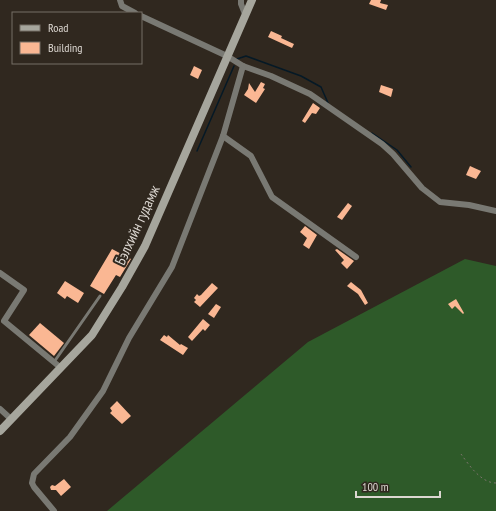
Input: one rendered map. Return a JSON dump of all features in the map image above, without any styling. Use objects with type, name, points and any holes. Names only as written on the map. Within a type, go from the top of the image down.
[{"type":"main road","name":"Бэлхийн гудамж","points":[[0,431],[92,335],[122,287],[145,246],[252,0]]},
{"type":"street","points":[[120,0],[122,6],[133,12]]},
{"type":"street","points":[[241,0],[245,14]]},
{"type":"street","points":[[142,16],[227,56],[243,66],[271,76],[310,94],[382,144],[393,154],[422,188],[440,202],[496,211]]},
{"type":"street","points":[[54,511],[34,487],[32,483],[34,474],[70,437],[103,391],[129,338],[174,263],[223,136],[243,66]]},
{"type":"street","points":[[223,136],[251,156],[272,196],[356,257]]},
{"type":"street","points":[[0,273],[24,290],[4,321],[61,368]]},
{"type":"street","points":[[0,409],[11,419]]},
{"type":"lane","points":[[54,362],[100,296]]},
{"type":"path","points":[[461,454],[479,475],[490,483],[496,483]]},
{"type":"green space","points":[[465,259],[496,266],[496,511],[107,511],[308,342]]},
{"type":"building","points":[[371,0],[381,0],[380,3],[388,5],[386,10],[369,4]]},
{"type":"building","points":[[271,31],[294,44],[292,48],[268,37]]},
{"type":"building","points":[[194,66],[202,70],[198,79],[190,75]]},
{"type":"building","points":[[261,82],[265,84],[263,88],[265,89],[256,103],[244,95],[248,89],[249,83],[255,92]]},
{"type":"building","points":[[381,85],[393,89],[391,97],[379,92]]},
{"type":"building","points":[[313,103],[320,108],[316,114],[312,113],[305,123],[302,121]]},
{"type":"building","points":[[470,166],[481,171],[476,179],[466,175]]},
{"type":"building","points":[[348,203],[352,206],[342,220],[337,217]]},
{"type":"building","points":[[305,226],[317,235],[309,249],[303,245],[307,238],[300,232]]},
{"type":"building","points":[[112,249],[131,259],[120,277],[116,275],[104,294],[90,286]]},
{"type":"building","points":[[337,249],[354,261],[347,269],[341,263],[344,260],[335,250]]},
{"type":"building","points":[[65,281],[84,293],[78,303],[67,296],[65,299],[57,293]]},
{"type":"building","points":[[351,282],[361,290],[368,303],[365,305],[358,294],[347,286]]},
{"type":"building","points":[[212,283],[218,288],[200,307],[194,302],[196,300],[194,298],[197,294],[199,296],[201,295]]},
{"type":"building","points":[[456,299],[464,313],[463,314],[455,306],[452,309],[448,304]]},
{"type":"building","points":[[216,304],[221,307],[214,318],[208,314]]},
{"type":"building","points":[[203,319],[210,325],[205,331],[203,329],[192,341],[188,337]]},
{"type":"building","points":[[40,323],[64,343],[54,356],[29,335]]},
{"type":"building","points":[[164,335],[167,337],[168,335],[180,345],[181,344],[188,348],[183,355],[160,340]]},
{"type":"building","points":[[117,401],[131,416],[122,424],[110,413],[112,411],[110,408]]},
{"type":"building","points":[[64,479],[71,487],[61,496],[56,490],[51,490],[50,487],[52,485],[55,486]]},
{"type":"waterway","points":[[237,59],[246,56],[301,76],[321,87],[328,103]]},
{"type":"waterway","points":[[197,151],[234,66]]},
{"type":"waterway","points":[[372,133],[397,150],[411,167]]}]
